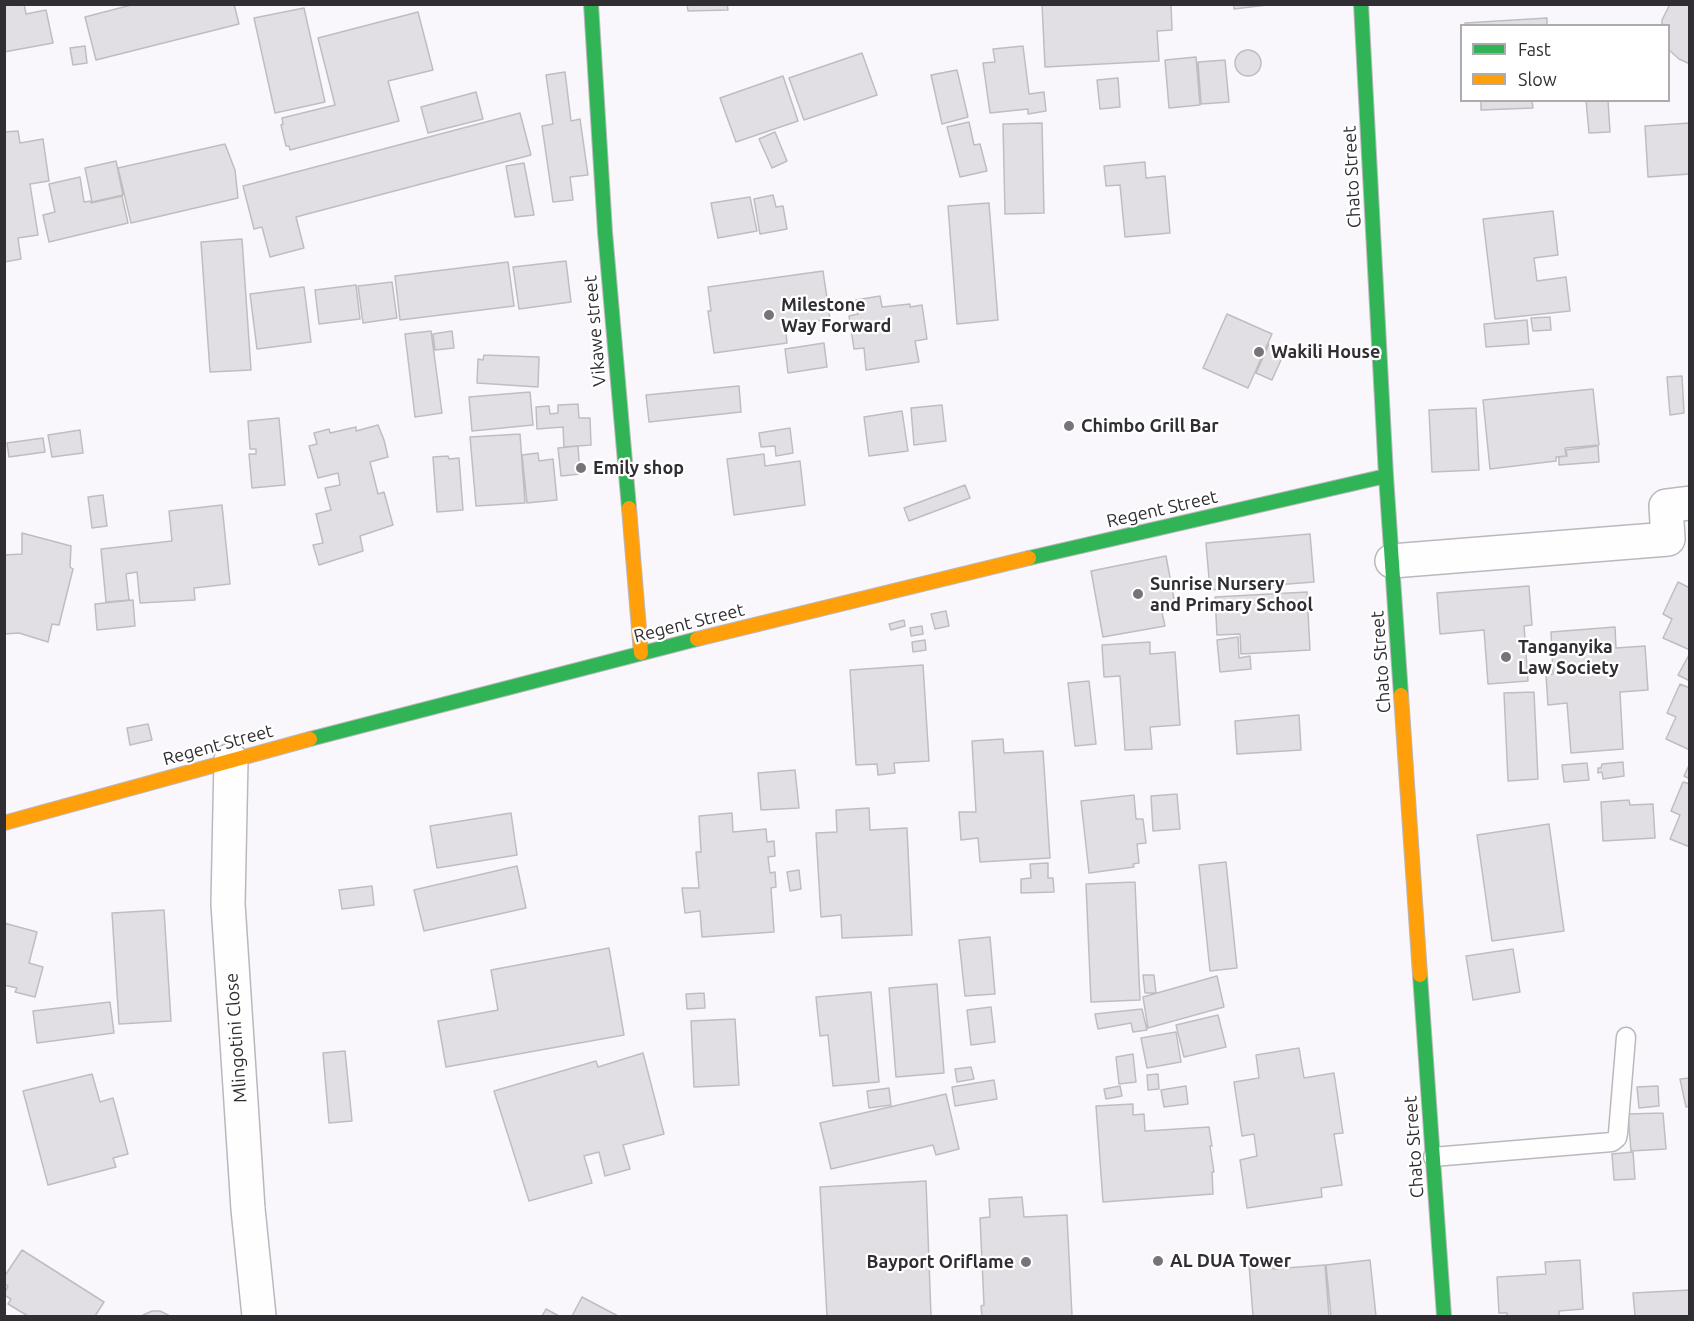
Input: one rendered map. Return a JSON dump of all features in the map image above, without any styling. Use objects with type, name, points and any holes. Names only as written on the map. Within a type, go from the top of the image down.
[{"type":"street","name":"Vikawe street","points":[[591,4],[605,231],[641,653]]},
{"type":"street","name":"Chato Street","points":[[1361,4],[1386,476],[1444,1317]]},
{"type":"street","name":"Regent Street","points":[[4,823],[231,760],[641,653],[976,570],[1386,476]]},
{"type":"street","points":[[1392,561],[1668,539],[1666,506],[1689,503]]},
{"type":"street","name":"Mlingotini Close","points":[[231,760],[228,904],[246,1186],[259,1317]]},
{"type":"lane","points":[[1433,1157],[1612,1142],[1617,1138],[1618,1133],[1626,1037]]},
{"type":"building","points":[[4,4],[24,4],[26,14],[46,10],[53,43],[4,52]]},
{"type":"building","points":[[135,4],[234,4],[239,24],[96,60],[85,17]]},
{"type":"building","points":[[687,4],[727,4],[728,10],[688,11]]},
{"type":"building","points":[[1042,4],[1171,4],[1172,30],[1157,31],[1159,61],[1045,67]]},
{"type":"building","points":[[1234,4],[1267,4],[1267,5],[1234,9]]},
{"type":"building","points":[[1670,4],[1690,4],[1690,64],[1679,59],[1670,51],[1670,24],[1662,24]]},
{"type":"building","points":[[304,8],[325,102],[275,113],[254,18]]},
{"type":"building","points":[[418,12],[433,70],[388,81],[399,121],[290,150],[289,146],[286,146],[281,125],[283,124],[282,118],[335,105],[318,38]]},
{"type":"building","points":[[1547,18],[1547,24],[1465,23]]},
{"type":"building","points":[[85,46],[87,63],[73,65],[70,48]]},
{"type":"building","points":[[1023,46],[1029,94],[1044,92],[1046,111],[1028,114],[1028,109],[990,113],[983,63],[995,62],[993,49]]},
{"type":"building","points":[[1248,50],[1257,54],[1261,63],[1257,72],[1248,76],[1239,72],[1235,63],[1239,54]]},
{"type":"building","points":[[862,53],[877,95],[804,120],[789,78]]},
{"type":"building","points":[[1196,57],[1200,105],[1169,108],[1165,60]]},
{"type":"building","points":[[1225,60],[1229,102],[1201,104],[1198,62]]},
{"type":"building","points":[[957,70],[968,117],[942,124],[931,75]]},
{"type":"building","points":[[565,72],[571,121],[580,119],[588,175],[570,177],[573,200],[553,202],[542,126],[553,124],[546,75]]},
{"type":"building","points":[[783,76],[798,121],[736,142],[720,98]]},
{"type":"building","points":[[1118,78],[1120,107],[1100,109],[1097,80]]},
{"type":"building","points":[[476,92],[483,119],[428,133],[421,107]]},
{"type":"building","points":[[1481,102],[1532,102],[1533,108],[1481,110]]},
{"type":"building","points":[[1586,102],[1608,102],[1610,132],[1589,133]]},
{"type":"building","points":[[520,113],[531,155],[296,217],[304,248],[270,257],[262,227],[254,229],[243,186]]},
{"type":"building","points":[[969,122],[974,145],[980,144],[987,171],[960,177],[947,127]]},
{"type":"building","points":[[1042,123],[1044,213],[1005,214],[1003,124]]},
{"type":"building","points":[[1690,123],[1690,174],[1648,177],[1645,126]]},
{"type":"building","points":[[18,131],[20,143],[43,139],[49,181],[30,184],[38,235],[18,238],[21,259],[4,262],[4,132]]},
{"type":"building","points":[[775,132],[787,161],[772,168],[759,139]]},
{"type":"building","points":[[225,144],[235,170],[238,198],[131,223],[118,168]]},
{"type":"building","points":[[116,161],[123,195],[92,202],[85,168]]},
{"type":"building","points":[[1145,162],[1146,178],[1165,176],[1170,233],[1125,237],[1120,185],[1106,186],[1104,166]]},
{"type":"building","points":[[524,163],[534,215],[515,217],[506,166]]},
{"type":"building","points":[[80,177],[84,202],[91,201],[91,203],[122,196],[128,223],[49,242],[43,215],[55,212],[49,184]]},
{"type":"building","points":[[773,195],[776,207],[783,206],[787,229],[760,234],[754,199]]},
{"type":"building","points":[[750,197],[757,231],[718,238],[711,203]]},
{"type":"building","points":[[989,203],[998,320],[957,324],[948,206]]},
{"type":"building","points":[[1553,211],[1558,255],[1534,258],[1537,281],[1566,277],[1570,311],[1495,319],[1483,219]]},
{"type":"building","points":[[242,239],[251,370],[210,372],[201,242]]},
{"type":"building","points":[[566,261],[571,302],[519,309],[513,267]]},
{"type":"building","points":[[508,262],[514,306],[400,320],[395,276]]},
{"type":"building","name":"Milestone Way Forward","points":[[823,271],[830,319],[785,325],[787,343],[714,353],[708,311],[711,311],[708,287]]},
{"type":"building","points":[[392,282],[397,318],[363,323],[358,286]]},
{"type":"building","points":[[356,285],[360,319],[319,324],[315,290]]},
{"type":"building","points":[[304,287],[311,342],[257,349],[250,294]]},
{"type":"building","points":[[880,296],[882,307],[922,305],[927,339],[915,341],[919,362],[866,370],[864,348],[854,349],[849,316],[858,314],[856,300]]},
{"type":"building","points":[[1227,314],[1272,334],[1248,388],[1203,368]]},
{"type":"building","points":[[1550,317],[1551,330],[1533,331],[1531,318]]},
{"type":"building","points":[[1527,320],[1529,344],[1486,347],[1484,324]]},
{"type":"building","points":[[431,331],[442,413],[415,417],[405,334]]},
{"type":"building","points":[[452,331],[454,348],[435,350],[433,334]]},
{"type":"building","points":[[824,343],[827,367],[788,373],[785,349]]},
{"type":"building","points":[[1269,344],[1285,351],[1272,380],[1256,373]]},
{"type":"building","points":[[484,355],[539,357],[538,387],[477,383],[478,359],[483,360]]},
{"type":"building","points":[[1682,376],[1684,413],[1670,415],[1667,377]]},
{"type":"building","points":[[739,386],[741,412],[649,422],[646,395]]},
{"type":"building","points":[[1593,389],[1599,445],[1565,448],[1566,456],[1556,457],[1556,461],[1490,469],[1483,400]]},
{"type":"building","points":[[530,392],[533,425],[472,431],[469,397]]},
{"type":"building","points":[[578,404],[579,418],[590,418],[591,445],[564,447],[563,427],[537,429],[536,407],[549,406],[550,414],[558,413],[558,405]]},
{"type":"building","points":[[942,405],[946,441],[914,445],[911,408]]},
{"type":"building","points":[[1476,408],[1479,470],[1432,472],[1429,410]]},
{"type":"building","points":[[902,411],[908,451],[869,456],[864,417]]},
{"type":"building","points":[[279,418],[285,485],[252,488],[249,454],[256,454],[256,449],[250,449],[248,421]]},
{"type":"building","points":[[378,425],[388,457],[370,462],[378,494],[384,492],[393,525],[360,536],[363,551],[319,565],[313,545],[323,543],[316,514],[331,510],[325,488],[340,485],[338,473],[318,478],[309,446],[317,444],[314,433],[329,429],[330,433],[356,427],[356,431]]},
{"type":"building","points":[[790,428],[793,453],[776,456],[775,446],[761,447],[759,433]]},
{"type":"building","points":[[80,430],[83,453],[52,457],[48,435]]},
{"type":"building","points":[[520,434],[525,503],[476,506],[470,437]]},
{"type":"building","points":[[43,438],[45,452],[9,457],[7,443]]},
{"type":"building","points":[[578,446],[580,474],[561,476],[558,448]]},
{"type":"building","points":[[1598,446],[1599,462],[1559,465],[1559,457],[1567,456],[1566,450]]},
{"type":"building","points":[[538,453],[539,461],[553,459],[557,500],[527,503],[522,455]]},
{"type":"building","points":[[764,454],[765,466],[800,461],[805,505],[734,515],[727,459]]},
{"type":"building","points":[[448,456],[449,459],[459,458],[463,510],[437,512],[433,457]]},
{"type":"building","points":[[965,485],[970,498],[909,521],[904,508]]},
{"type":"building","points":[[103,495],[107,526],[92,528],[88,497]]},
{"type":"building","points":[[222,505],[230,584],[194,588],[195,600],[140,603],[137,572],[126,574],[129,600],[106,602],[101,549],[172,541],[169,511]]},
{"type":"building","points":[[22,533],[71,546],[70,567],[73,569],[59,625],[52,624],[48,642],[19,633],[4,634],[4,555],[22,554]]},
{"type":"building","points":[[1310,534],[1314,582],[1210,590],[1206,543]]},
{"type":"building","points":[[1166,556],[1176,610],[1162,613],[1165,626],[1103,637],[1091,571]]},
{"type":"building","points":[[1678,582],[1690,588],[1690,650],[1663,638],[1672,619],[1663,614]]},
{"type":"building","name":"Tanganyika Law Society","points":[[1529,586],[1532,625],[1524,626],[1528,681],[1488,684],[1484,630],[1440,634],[1437,593]]},
{"type":"building","points":[[1307,592],[1310,650],[1241,654],[1240,634],[1217,635],[1215,597]]},
{"type":"building","points":[[133,600],[135,626],[97,630],[95,604]]},
{"type":"building","points":[[946,611],[949,626],[935,629],[931,614]]},
{"type":"building","points":[[904,620],[905,626],[891,630],[889,624]]},
{"type":"building","points":[[922,626],[923,634],[911,636],[910,628]]},
{"type":"building","points":[[1615,627],[1616,648],[1645,646],[1648,690],[1620,692],[1623,749],[1571,753],[1567,703],[1548,705],[1546,675],[1553,674],[1551,632]]},
{"type":"building","points":[[1238,637],[1239,658],[1250,656],[1251,669],[1220,672],[1217,640]]},
{"type":"building","points":[[925,640],[926,650],[913,652],[912,642]]},
{"type":"building","points":[[1150,642],[1150,654],[1175,652],[1180,725],[1150,727],[1152,749],[1125,750],[1120,676],[1104,677],[1102,645]]},
{"type":"building","points":[[1690,653],[1690,681],[1678,675]]},
{"type":"building","points":[[923,665],[929,761],[894,763],[895,773],[878,775],[877,764],[856,765],[850,670]]},
{"type":"building","points":[[1089,681],[1096,744],[1075,746],[1068,683]]},
{"type":"building","points":[[1680,684],[1690,688],[1690,750],[1666,739],[1676,717],[1667,713]]},
{"type":"building","points":[[1534,692],[1538,779],[1508,781],[1504,693]]},
{"type":"building","points":[[1299,715],[1301,750],[1237,754],[1235,721]]},
{"type":"building","points":[[148,724],[152,740],[130,745],[127,728]]},
{"type":"building","points":[[1003,739],[1004,753],[1043,751],[1050,858],[980,862],[978,838],[961,840],[959,812],[976,812],[972,741]]},
{"type":"building","points":[[1623,762],[1624,776],[1603,779],[1602,772],[1598,773],[1598,768],[1601,768],[1602,764]]},
{"type":"building","points":[[1587,763],[1589,780],[1564,782],[1562,765]]},
{"type":"building","points":[[1690,763],[1690,779],[1684,776]]},
{"type":"building","points":[[795,770],[799,808],[761,810],[758,773]]},
{"type":"building","points":[[1683,782],[1690,784],[1690,847],[1670,839],[1680,815],[1671,811]]},
{"type":"building","points":[[1177,794],[1180,829],[1153,831],[1151,796]]},
{"type":"building","points":[[1134,795],[1136,819],[1143,819],[1146,843],[1137,844],[1139,863],[1133,864],[1134,867],[1089,873],[1081,801]]},
{"type":"building","points":[[1629,800],[1630,805],[1653,804],[1655,838],[1603,841],[1601,802]]},
{"type":"building","points":[[869,808],[870,830],[907,828],[912,935],[842,938],[841,915],[821,917],[816,833],[837,832],[836,810]]},
{"type":"building","points":[[511,813],[517,855],[437,868],[430,826]]},
{"type":"building","points":[[732,813],[733,832],[766,829],[767,842],[774,841],[775,856],[768,857],[770,873],[775,872],[776,887],[771,888],[774,932],[702,937],[700,911],[685,913],[682,888],[699,888],[696,852],[701,852],[699,816]]},
{"type":"building","points":[[1549,824],[1564,931],[1492,941],[1477,835]]},
{"type":"building","points":[[1226,862],[1237,968],[1210,971],[1199,865]]},
{"type":"building","points":[[1048,863],[1048,878],[1053,878],[1054,892],[1021,893],[1021,879],[1031,878],[1030,864]]},
{"type":"building","points":[[517,866],[526,908],[424,931],[414,890]]},
{"type":"building","points":[[799,870],[801,889],[790,891],[787,872]]},
{"type":"building","points":[[1135,882],[1140,1000],[1091,1002],[1086,884]]},
{"type":"building","points":[[372,886],[374,905],[342,909],[339,890]]},
{"type":"building","points":[[164,910],[171,1021],[119,1024],[112,913]]},
{"type":"building","points":[[4,923],[37,932],[29,963],[43,967],[35,997],[15,992],[17,988],[4,985]]},
{"type":"building","points":[[990,937],[995,994],[965,996],[959,940]]},
{"type":"building","points":[[609,948],[624,1035],[446,1067],[438,1021],[498,1010],[491,970]]},
{"type":"building","points":[[1513,949],[1520,992],[1473,1000],[1466,956]]},
{"type":"building","points":[[1143,975],[1154,975],[1156,993],[1145,993]]},
{"type":"building","points":[[1217,976],[1224,1007],[1148,1028],[1143,997]]},
{"type":"building","points":[[937,984],[944,1073],[896,1077],[889,988]]},
{"type":"building","points":[[871,992],[879,1082],[833,1086],[828,1035],[820,1036],[816,997]]},
{"type":"building","points":[[704,993],[705,1008],[687,1009],[686,994]]},
{"type":"building","points":[[110,1002],[114,1033],[37,1043],[33,1011]]},
{"type":"building","points":[[991,1007],[995,1042],[971,1045],[967,1010]]},
{"type":"building","points":[[1142,1009],[1147,1030],[1133,1032],[1131,1023],[1098,1029],[1095,1014]]},
{"type":"building","points":[[1218,1015],[1226,1047],[1184,1057],[1176,1025]]},
{"type":"building","points":[[735,1019],[739,1085],[694,1087],[691,1021]]},
{"type":"building","points":[[1176,1032],[1181,1062],[1147,1068],[1141,1038]]},
{"type":"building","points":[[1299,1048],[1304,1078],[1334,1073],[1343,1133],[1334,1134],[1342,1185],[1321,1188],[1322,1197],[1247,1208],[1240,1160],[1257,1156],[1254,1134],[1242,1136],[1234,1082],[1259,1078],[1256,1055]]},
{"type":"building","points":[[345,1051],[352,1121],[329,1123],[323,1053]]},
{"type":"building","points":[[643,1053],[664,1134],[623,1145],[630,1169],[605,1176],[599,1152],[584,1156],[592,1183],[529,1201],[494,1091],[596,1061],[598,1067]]},
{"type":"building","points":[[1133,1054],[1136,1082],[1119,1084],[1116,1057]]},
{"type":"building","points":[[971,1067],[974,1079],[957,1082],[955,1069]]},
{"type":"building","points":[[92,1074],[100,1102],[113,1098],[128,1154],[113,1158],[116,1167],[48,1185],[23,1091]]},
{"type":"building","points":[[1158,1074],[1159,1089],[1148,1090],[1147,1075]]},
{"type":"building","points":[[1690,1078],[1690,1106],[1686,1107],[1680,1079]]},
{"type":"building","points":[[994,1080],[997,1099],[955,1106],[952,1087]]},
{"type":"building","points":[[1120,1086],[1122,1096],[1106,1099],[1104,1089]]},
{"type":"building","points":[[1186,1086],[1188,1104],[1164,1107],[1161,1090]]},
{"type":"building","points":[[1658,1086],[1659,1106],[1639,1108],[1637,1087]]},
{"type":"building","points":[[889,1088],[891,1105],[869,1108],[867,1091]]},
{"type":"building","points":[[946,1094],[959,1149],[936,1155],[933,1145],[831,1169],[820,1123]]},
{"type":"building","points":[[1133,1104],[1133,1115],[1144,1114],[1145,1131],[1209,1127],[1214,1172],[1212,1172],[1213,1194],[1103,1202],[1096,1106]]},
{"type":"building","points":[[1663,1113],[1666,1149],[1631,1151],[1628,1114]]},
{"type":"building","points":[[1633,1152],[1635,1179],[1614,1180],[1612,1154]]},
{"type":"building","points":[[926,1181],[931,1316],[827,1316],[820,1187]]},
{"type":"building","name":"Bayport Oriflame","points":[[1022,1197],[1024,1217],[1067,1215],[1072,1316],[982,1316],[981,1306],[984,1305],[980,1218],[990,1217],[989,1199]]},
{"type":"building","points":[[22,1250],[104,1302],[95,1316],[28,1316],[8,1304],[11,1299],[4,1295],[8,1286],[4,1284],[4,1277]]},
{"type":"building","points":[[1370,1260],[1376,1316],[1331,1316],[1326,1265]]},
{"type":"building","points":[[1580,1260],[1583,1309],[1559,1311],[1559,1316],[1507,1316],[1507,1313],[1499,1313],[1497,1277],[1546,1274],[1545,1262]]},
{"type":"building","points":[[1272,1262],[1273,1269],[1325,1265],[1329,1316],[1253,1316],[1249,1264]]},
{"type":"building","points":[[1690,1290],[1690,1316],[1635,1316],[1633,1293]]},
{"type":"building","points":[[582,1297],[618,1316],[572,1316]]},
{"type":"building","points":[[546,1309],[559,1316],[542,1316]]},
{"type":"building","points":[[152,1311],[160,1311],[170,1316],[141,1316]]},
{"type":"traffic: fast","points":[[591,4],[605,232],[629,508]]},
{"type":"traffic: fast","points":[[1361,4],[1386,476],[1401,695]]},
{"type":"traffic: fast","points":[[1029,558],[1386,476]]},
{"type":"traffic: fast","points":[[310,739],[697,639]]},
{"type":"traffic: fast","points":[[1420,975],[1444,1316]]},
{"type":"traffic: slow","points":[[629,508],[641,653]]},
{"type":"traffic: slow","points":[[697,639],[1029,558]]},
{"type":"traffic: slow","points":[[1401,695],[1420,975]]},
{"type":"traffic: slow","points":[[4,823],[310,739]]},
{"type":"place","name":"Milestone Way Forward","points":[[769,315]]},
{"type":"place","name":"Wakili House","points":[[1259,352]]},
{"type":"place","name":"Chimbo Grill Bar","points":[[1069,426]]},
{"type":"place","name":"Emily shop","points":[[581,468]]},
{"type":"place","name":"Sunrise Nursery and Primary School","points":[[1138,594]]},
{"type":"place","name":"Tanganyika Law Society","points":[[1506,657]]},
{"type":"place","name":"AL DUA Tower","points":[[1158,1261]]},
{"type":"place","name":"Bayport Oriflame","points":[[1026,1262]]}]
